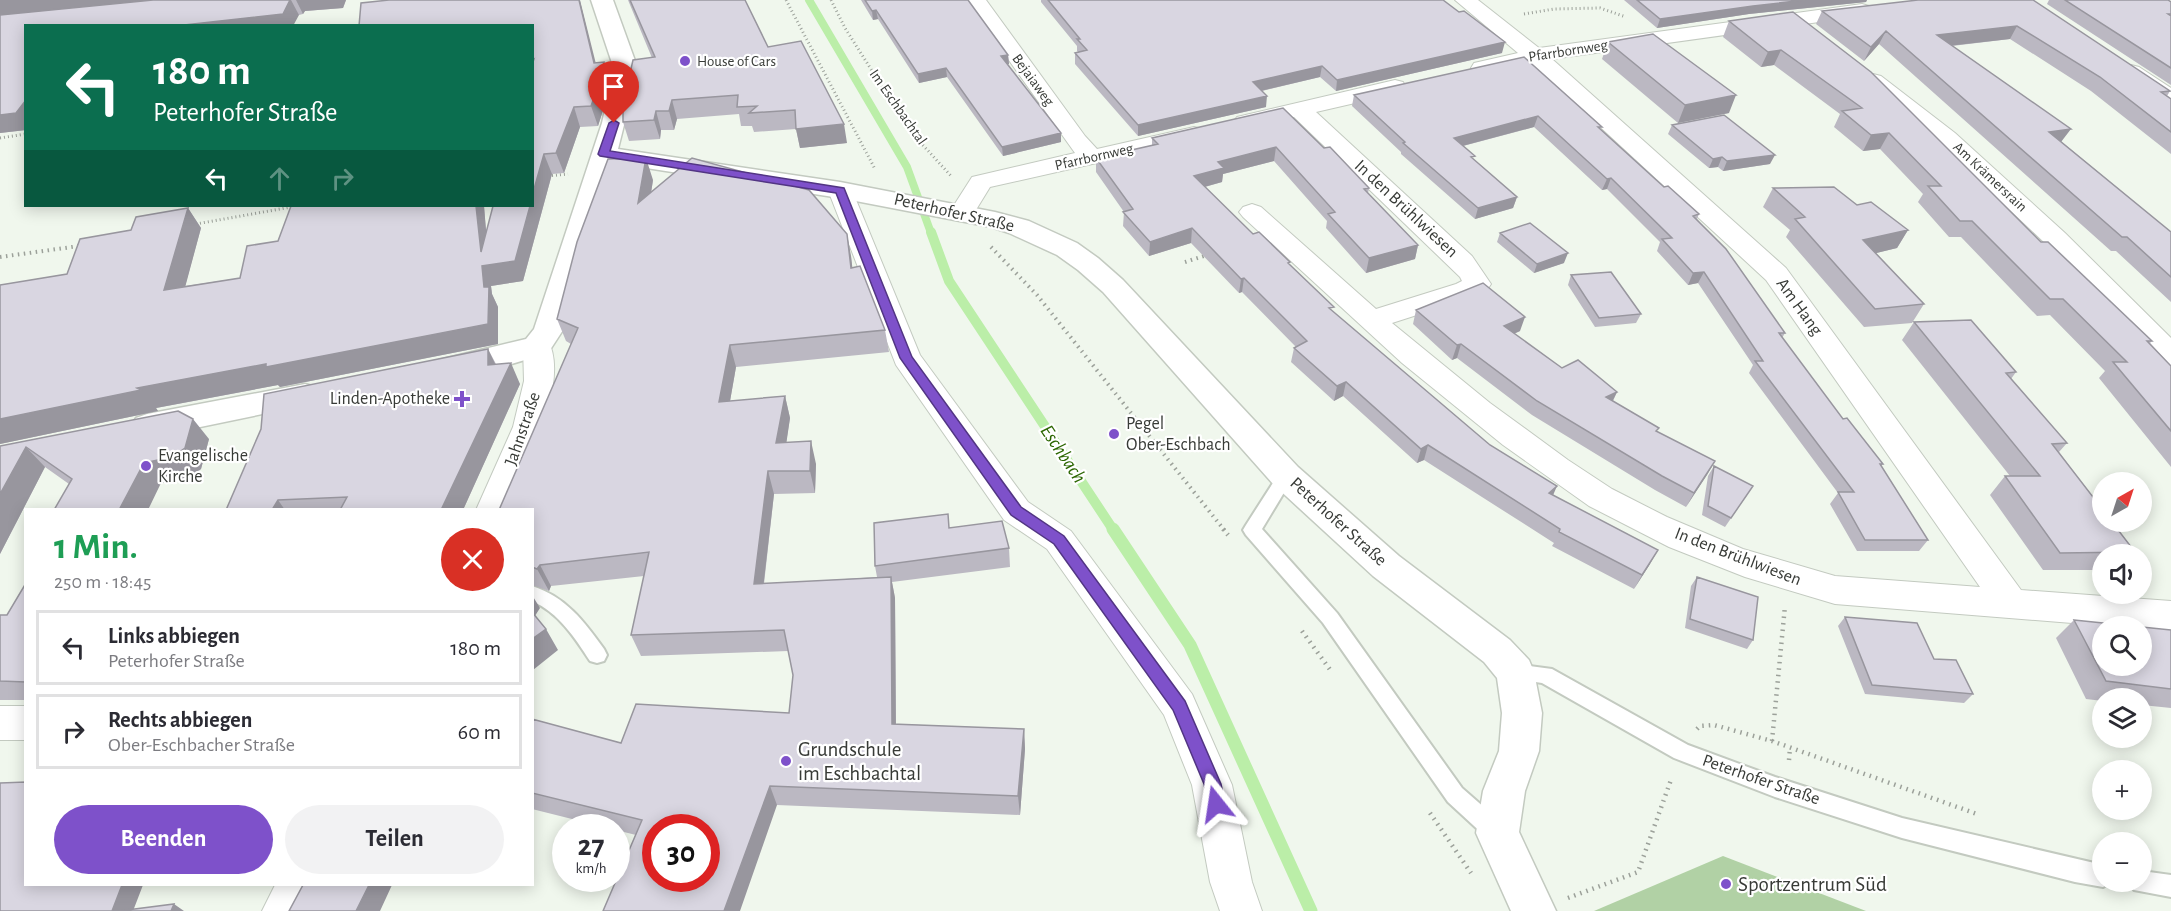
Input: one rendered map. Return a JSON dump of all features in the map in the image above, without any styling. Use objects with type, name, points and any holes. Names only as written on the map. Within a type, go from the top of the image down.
[{"type":"street","points":[[429,371],[505,356],[537,346],[548,330],[621,99],[626,69],[602,0]]},
{"type":"street","name":"Bejaiaweg","points":[[976,0],[1077,141],[1093,158]]},
{"type":"street","name":"Am Hang","points":[[1465,0],[1535,55],[1776,274],[2011,604]]},
{"type":"street","name":"Pfarrbornweg","points":[[1466,71],[1535,55],[1667,37],[1797,9],[1828,14],[1882,8]]},
{"type":"street","points":[[1797,9],[1819,39]]},
{"type":"street","points":[[2112,59],[2171,98]]},
{"type":"street","name":"Am Krämersrain","points":[[1855,68],[1947,138],[2056,239],[2171,355]]},
{"type":"street","name":"Pfarrbornweg","points":[[948,210],[981,182],[1420,82]]},
{"type":"street","name":"In den Brühlwiesen","points":[[1300,110],[1462,262],[1477,284],[1466,290],[1371,320]]},
{"type":"street","name":"Peterhofer Straße","points":[[604,154],[852,192],[948,210],[1019,227],[1067,249],[1113,286],[1286,476],[1386,566],[1497,651],[1515,672]]},
{"type":"street","points":[[852,192],[906,358],[1016,511],[1059,540],[1179,706],[1212,784],[1231,882],[1241,911]]},
{"type":"street","name":"In den Brühlwiesen","points":[[1252,212],[1371,320],[1478,410],[1549,464],[1620,508],[1708,549],[1788,578],[1835,590],[2171,616]]},
{"type":"street","name":"Jahnstraße","points":[[493,508],[528,427],[539,381],[537,346]]},
{"type":"street","points":[[124,431],[335,389]]},
{"type":"street","points":[[1515,672],[1522,713],[1519,751],[1504,791],[1497,833],[1534,911]]},
{"type":"street","points":[[0,723],[24,723]]},
{"type":"street","points":[[283,911],[297,886]]},
{"type":"lane","points":[[1286,476],[1252,530],[1330,618],[1455,795],[1497,833]]},
{"type":"lane","points":[[534,594],[549,599],[564,611],[597,655]]},
{"type":"lane","name":"Peterhofer Straße","points":[[1515,672],[1545,675],[1681,752],[1775,787],[1902,828],[2092,874]]},
{"type":"lane","points":[[2152,883],[2171,886]]},
{"type":"path","points":[[786,0],[877,173],[852,192]]},
{"type":"path","name":"Im Eschbachtal","points":[[831,0],[845,28],[910,130],[955,180],[948,210]]},
{"type":"path","points":[[1491,19],[1554,9],[1600,8],[1638,21],[1667,37]]},
{"type":"path","points":[[0,138],[24,134]]},
{"type":"path","points":[[192,225],[291,207]]},
{"type":"path","points":[[0,257],[86,245]]},
{"type":"path","points":[[1185,262],[1207,255]]},
{"type":"path","points":[[1772,741],[1788,578]]},
{"type":"path","points":[[1733,729],[1979,815]]},
{"type":"path","points":[[1789,760],[1790,748]]},
{"type":"path","points":[[1534,911],[1638,872],[1681,752]]},
{"type":"green space","name":"Sportzentrum Süd","points":[[1723,856],[1866,911],[1594,911]]},
{"type":"building","points":[[153,0],[290,0],[283,14],[193,24],[24,24],[24,103],[16,113],[0,115],[0,15]]},
{"type":"building","points":[[389,0],[579,0],[594,63],[604,62],[601,79],[591,106],[574,107],[556,153],[544,154],[534,189],[534,24],[359,24],[361,3]]},
{"type":"building","points":[[630,0],[745,0],[768,47],[801,41],[844,124],[796,129],[795,110],[749,113],[757,106],[737,107],[738,95],[672,100],[669,111],[656,111],[654,120],[623,122],[623,104],[633,60],[655,57]]},
{"type":"building","points":[[865,0],[968,0],[1008,55],[1001,56],[1061,133],[1002,147],[946,68],[918,74],[876,10],[872,11]]},
{"type":"building","points":[[1048,0],[1443,0],[1459,12],[1464,11],[1505,42],[1337,80],[1322,66],[1253,82],[1267,96],[1138,125],[1075,53],[1087,50]]},
{"type":"building","points":[[1637,0],[1805,0],[1660,19]]},
{"type":"building","points":[[1918,0],[2033,0],[2170,91],[2161,92],[2171,99],[2171,132],[2100,77],[2017,26],[1937,35],[2071,129],[2049,132],[2171,232],[2171,277],[1886,31],[1871,47],[1822,11]]},
{"type":"building","points":[[2065,0],[2168,0],[2171,2],[2171,14],[2168,14],[2171,16],[2171,68]]},
{"type":"building","points":[[1793,12],[1871,72],[2041,242],[2048,242],[2152,341],[2147,341],[2171,366],[2171,431],[2113,362],[2127,362],[2063,299],[2050,299],[1972,221],[1960,221],[1928,186],[1941,186],[1889,133],[1871,135],[1842,111],[1862,108],[1781,50],[1768,52],[1729,21]]},
{"type":"building","points":[[1653,34],[1736,95],[1685,105],[1608,42]]},
{"type":"building","points":[[1524,57],[1664,187],[1668,186],[1699,214],[1693,216],[1726,249],[1785,333],[1779,333],[1843,419],[1847,418],[1883,464],[1880,464],[1928,540],[1865,540],[1838,492],[1854,492],[1755,361],[1763,361],[1704,272],[1693,273],[1662,239],[1672,238],[1611,178],[1607,179],[1538,116],[1454,138],[1475,156],[1471,157],[1517,197],[1478,208],[1403,143],[1405,142],[1354,95]]},
{"type":"building","points":[[1283,108],[1324,148],[1330,147],[1369,188],[1364,189],[1418,245],[1369,258],[1328,214],[1335,212],[1276,147],[1218,162],[1224,168],[1194,176],[1253,234],[1259,232],[1290,262],[1288,263],[1334,307],[1329,308],[1490,445],[1557,486],[1549,493],[1658,550],[1642,575],[1559,532],[1560,529],[1428,445],[1421,449],[1346,382],[1337,386],[1294,348],[1307,341],[1244,278],[1241,279],[1192,228],[1150,242],[1123,212],[1133,209],[1096,158],[1158,144],[1152,138]]},
{"type":"building","points":[[1724,115],[1775,155],[1727,161],[1722,157],[1713,159],[1672,125]]},
{"type":"building","points":[[646,158],[638,203],[692,158],[809,190],[847,234],[851,268],[860,266],[885,330],[730,345],[719,402],[785,396],[776,443],[811,441],[810,471],[768,471],[754,584],[891,577],[892,724],[1024,729],[1018,796],[770,786],[724,911],[603,911],[611,892],[630,892],[630,848],[642,820],[630,817],[630,814],[618,814],[534,793],[534,720],[621,743],[636,704],[789,713],[793,675],[784,630],[631,635],[649,552],[540,565],[537,569],[534,568],[534,508],[500,508],[578,328],[557,319],[577,242],[608,159]]},
{"type":"building","points":[[1834,187],[1857,205],[1871,202],[1908,230],[1863,240],[1924,304],[1875,309],[1795,219],[1805,217],[1773,188]]},
{"type":"building","points":[[291,207],[476,207],[481,252],[493,207],[530,207],[515,261],[482,266],[484,287],[489,287],[488,324],[266,367],[266,364],[137,388],[141,390],[0,419],[0,285],[67,274],[80,239],[131,230],[136,217],[188,208],[164,290],[240,278],[247,246],[278,241]]},
{"type":"building","points":[[1530,223],[1568,253],[1537,264],[1500,233]]},
{"type":"building","points":[[1611,272],[1641,314],[1599,318],[1571,275]]},
{"type":"building","points":[[1483,283],[1525,317],[1504,326],[1562,368],[1578,360],[1617,392],[1606,397],[1659,428],[1656,431],[1715,461],[1694,493],[1537,401],[1461,344],[1457,345],[1416,310]]},
{"type":"building","points":[[1971,320],[2016,372],[2006,373],[2067,443],[2052,444],[2092,496],[2092,532],[2120,532],[2129,544],[2092,544],[2092,553],[2060,553],[2005,476],[2040,476],[1914,322]]},
{"type":"building","points":[[488,349],[488,365],[511,363],[442,508],[341,508],[347,497],[278,500],[273,508],[227,508],[261,429],[264,394]]},
{"type":"building","points":[[178,411],[193,419],[185,448],[172,457],[144,463],[120,508],[55,508],[72,479],[26,447],[0,494],[0,446]]},
{"type":"building","points":[[1714,466],[1753,486],[1731,518],[1708,506]]},
{"type":"building","points":[[948,514],[949,528],[1002,521],[1009,548],[875,566],[874,523]]},
{"type":"building","points":[[1697,577],[1758,597],[1753,640],[1690,619]]},
{"type":"building","points":[[24,586],[24,682],[0,681],[0,615],[7,615]]},
{"type":"building","points":[[534,614],[546,629],[534,638]]},
{"type":"building","points":[[1845,617],[1917,623],[1934,659],[1956,660],[1973,694],[1872,685]]},
{"type":"building","points":[[2074,620],[2092,622],[2092,654]]},
{"type":"building","points":[[2152,628],[2171,630],[2171,689],[2106,681],[2103,676],[2152,676]]},
{"type":"building","points":[[24,782],[24,886],[122,886],[112,911],[0,911],[0,783]]},
{"type":"building","points":[[302,886],[368,886],[356,911],[289,911]]},
{"type":"building","points":[[174,904],[171,911],[119,911]]},
{"type":"waterway","name":"Eschbach","points":[[809,0],[907,167],[931,233]]},
{"type":"waterway","name":"Eschbach","points":[[931,232],[949,281],[1114,531]]},
{"type":"waterway","name":"Eschbach","points":[[1113,529],[1190,645],[1311,911]]},
{"type":"place","name":"House of Cars","points":[[685,61]]},
{"type":"place","name":"Linden-Apotheke","points":[[462,399]]},
{"type":"place","name":"Pegel Ober-Eschbach","points":[[1114,434]]},
{"type":"place","name":"Evangelische Kirche","points":[[146,466]]},
{"type":"place","name":"Grundschule im Eschbachtal","points":[[786,761]]},
{"type":"place","name":"Sportzentrum Süd","points":[[1726,884]]},
{"type":"route","points":[[614,123],[604,154],[840,190],[906,358],[1016,511],[1059,540],[1179,706],[1212,784],[1216,804]]}]
